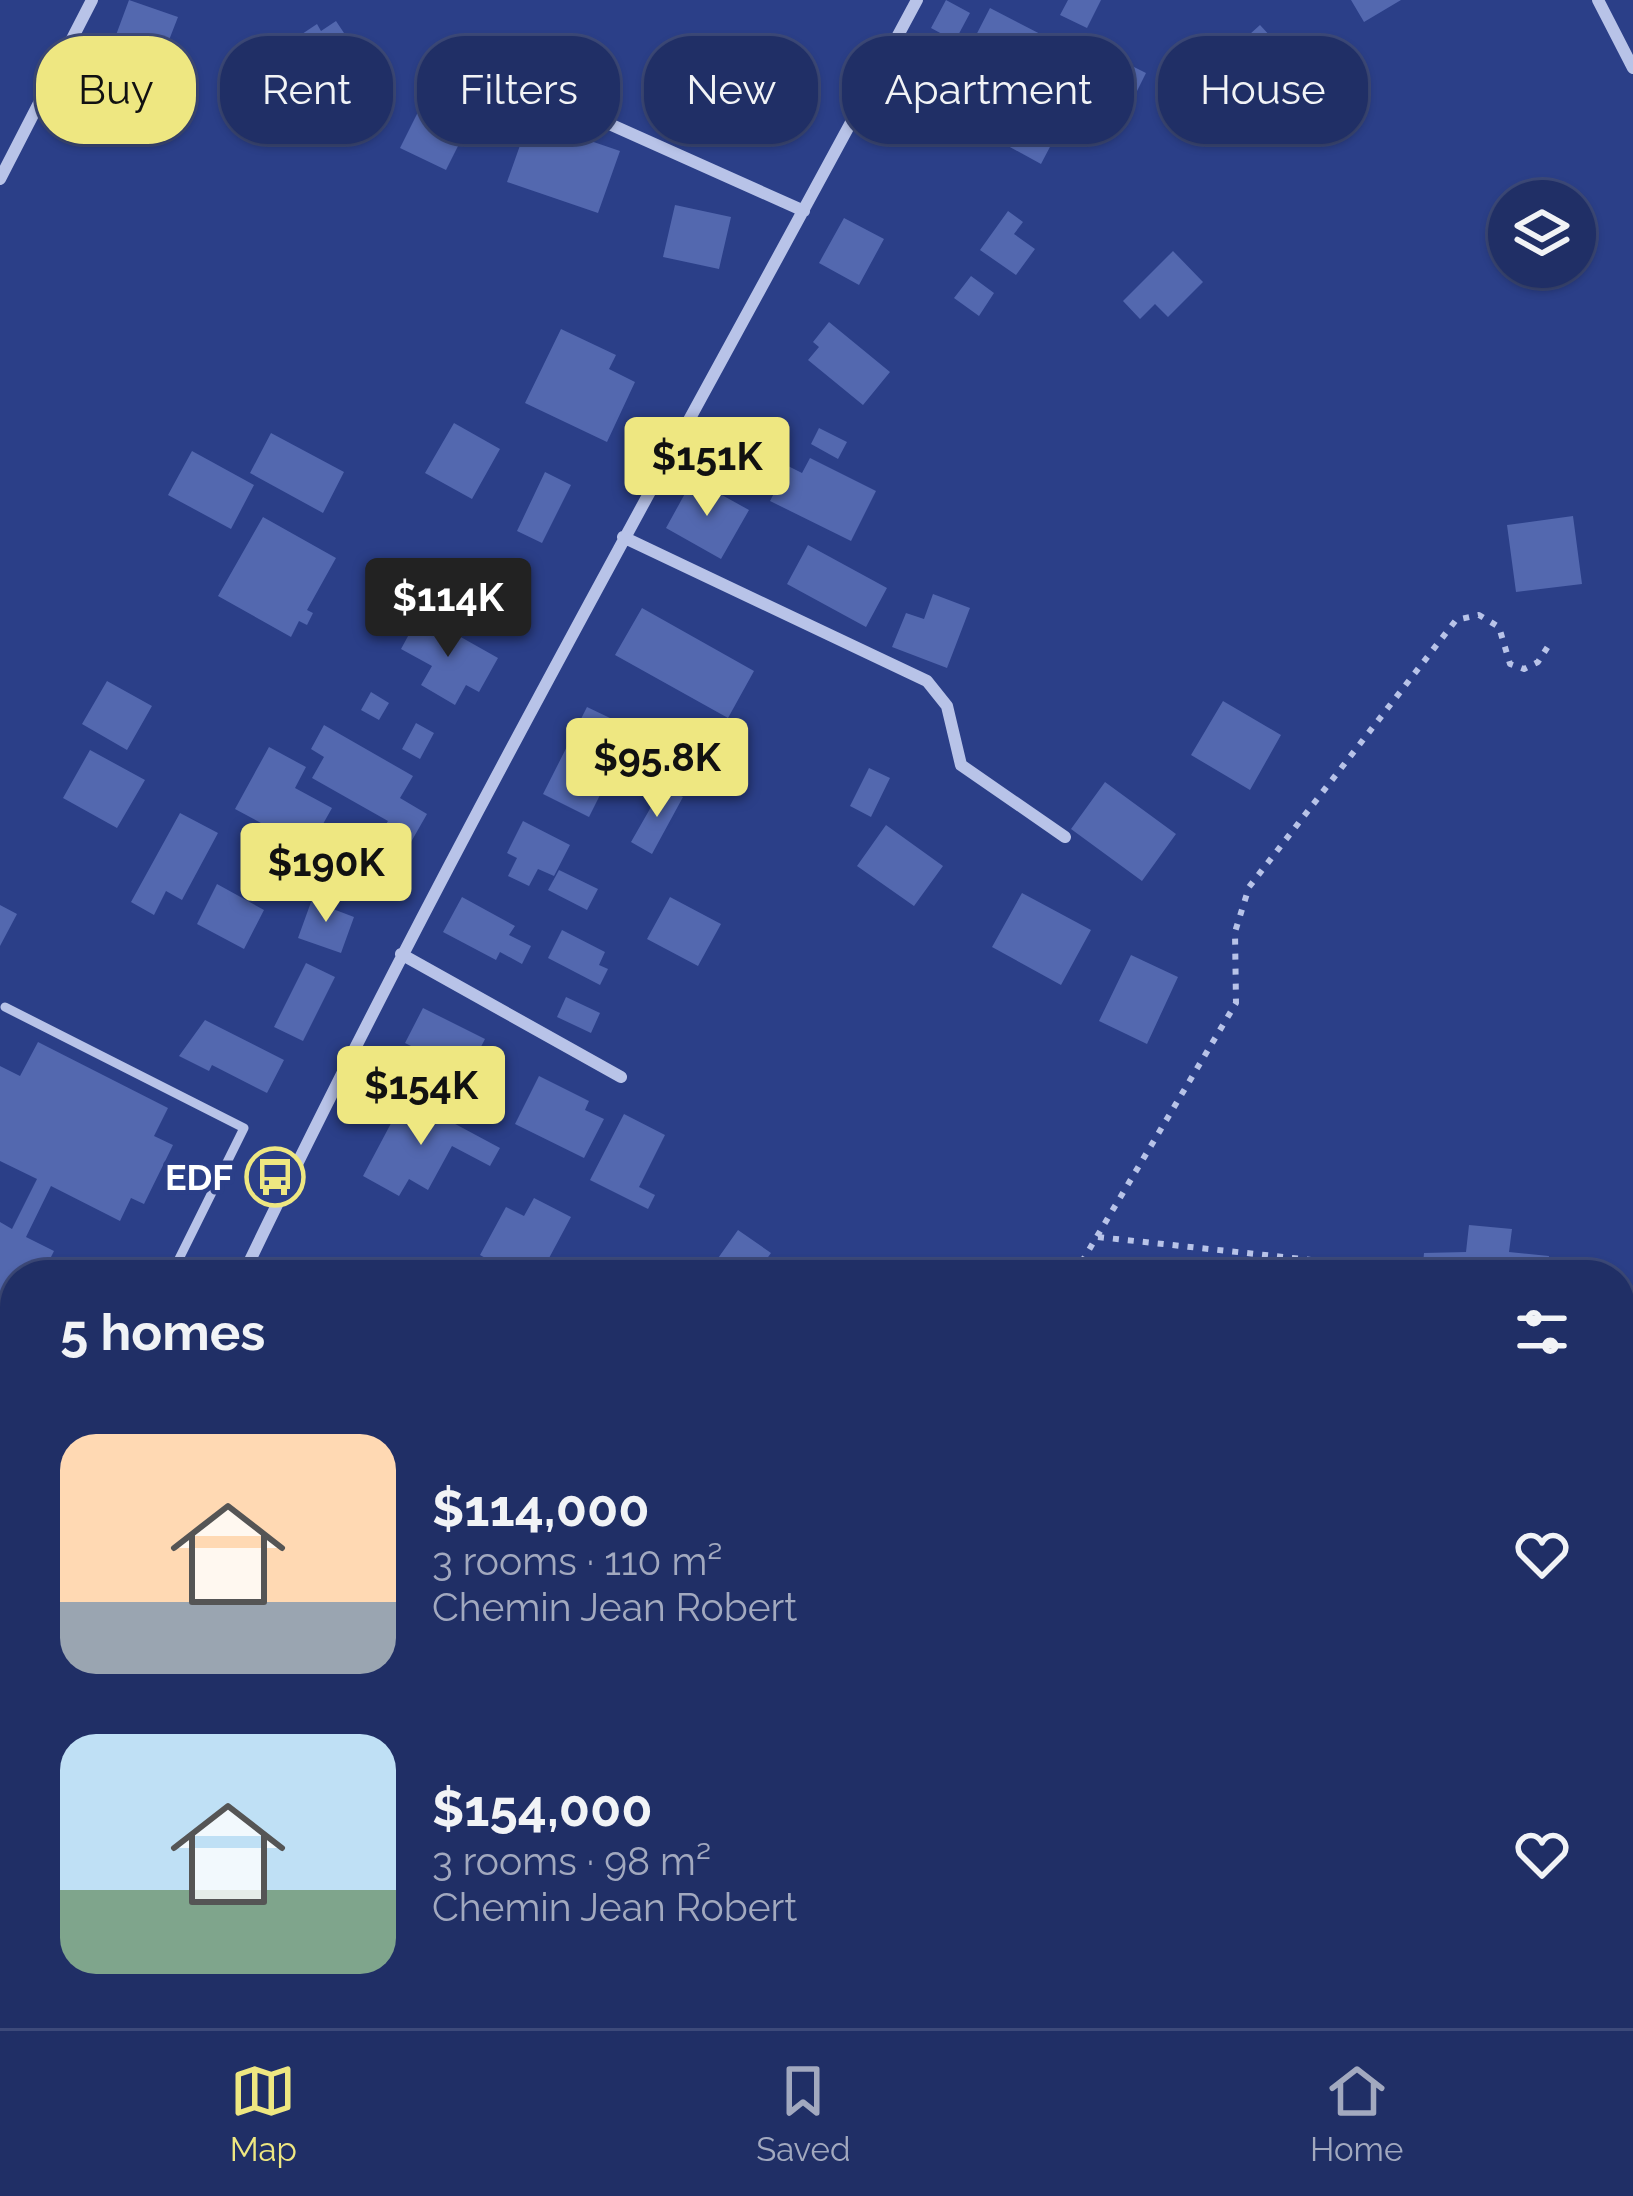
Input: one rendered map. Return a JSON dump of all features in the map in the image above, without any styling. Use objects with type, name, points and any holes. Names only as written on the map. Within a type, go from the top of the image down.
[{"type":"street","points":[[0,179],[92,0]]},
{"type":"street","points":[[250,1260],[401,954],[622,537],[917,0]]},
{"type":"street","points":[[1598,0],[1633,68]]},
{"type":"street","points":[[620,129],[804,211]]},
{"type":"street","points":[[622,537],[927,681],[947,706],[961,765],[1064,837]]},
{"type":"street","points":[[401,954],[621,1077]]},
{"type":"lane","points":[[5,1007],[244,1128],[178,1260]]},
{"type":"path","points":[[1083,1260],[1236,1003],[1237,911],[1249,887],[1456,620],[1479,615],[1499,627],[1510,664],[1524,669],[1538,662],[1552,640]]},
{"type":"path","points":[[1098,1237],[1311,1260]]},
{"type":"building","points":[[129,0],[178,17],[171,36],[116,36]]},
{"type":"building","points":[[946,0],[970,13],[958,36],[931,28]]},
{"type":"building","points":[[1068,0],[1101,0],[1087,28],[1060,15]]},
{"type":"building","points":[[1351,0],[1401,0],[1364,22]]},
{"type":"building","points":[[990,8],[1044,36],[976,36]]},
{"type":"building","points":[[336,21],[346,36],[299,36],[317,24],[321,31]]},
{"type":"building","points":[[1260,25],[1270,36],[1248,36]]},
{"type":"building","points":[[1134,67],[1146,73],[1134,97]]},
{"type":"building","points":[[417,114],[417,144],[459,144],[446,170],[400,148]]},
{"type":"building","points":[[520,144],[599,144],[620,151],[598,213],[507,182]]},
{"type":"building","points":[[1004,144],[1051,144],[1041,164]]},
{"type":"building","points":[[675,205],[731,217],[719,269],[663,257]]},
{"type":"building","points":[[1008,211],[1023,222],[1014,234],[1035,249],[1016,275],[980,250]]},
{"type":"building","points":[[844,218],[884,239],[859,285],[819,263]]},
{"type":"building","points":[[1173,251],[1203,282],[1168,317],[1155,304],[1140,319],[1123,301]]},
{"type":"building","points":[[971,276],[994,293],[979,316],[954,298]]},
{"type":"building","points":[[829,322],[890,372],[863,405],[808,360],[819,347],[813,342]]},
{"type":"building","points":[[561,329],[616,355],[609,369],[635,382],[607,442],[525,403]]},
{"type":"building","points":[[454,423],[500,449],[472,499],[425,473]]},
{"type":"building","points":[[819,428],[847,442],[838,459],[811,444]]},
{"type":"building","points":[[271,433],[344,472],[323,513],[250,473]]},
{"type":"building","points":[[192,451],[254,485],[231,529],[168,495]]},
{"type":"building","points":[[810,458],[876,491],[851,541],[770,501],[788,466],[802,473]]},
{"type":"building","points":[[545,472],[571,485],[542,543],[517,531]]},
{"type":"building","points":[[693,479],[749,510],[721,559],[666,528]]},
{"type":"building","points":[[1573,516],[1582,584],[1516,592],[1507,525]]},
{"type":"building","points":[[263,517],[336,558],[307,610],[313,613],[307,625],[299,621],[291,637],[218,596]]},
{"type":"building","points":[[808,545],[887,588],[866,627],[787,584]]},
{"type":"building","points":[[933,594],[970,608],[947,668],[892,647],[906,613],[924,619]]},
{"type":"building","points":[[642,608],[754,671],[728,718],[615,655]]},
{"type":"building","points":[[420,614],[498,658],[479,692],[466,685],[455,705],[421,685],[432,666],[401,649]]},
{"type":"building","points":[[107,681],[152,706],[127,750],[82,724]]},
{"type":"building","points":[[371,692],[389,703],[379,720],[361,710]]},
{"type":"building","points":[[1223,701],[1281,735],[1250,790],[1191,755]]},
{"type":"building","points":[[587,707],[633,729],[589,817],[543,794]]},
{"type":"building","points":[[416,723],[434,733],[420,759],[402,749]]},
{"type":"building","points":[[324,725],[413,776],[400,798],[427,814],[411,842],[384,827],[388,821],[312,778],[324,757],[311,749]]},
{"type":"building","points":[[269,747],[306,767],[295,788],[332,808],[309,849],[235,809]]},
{"type":"building","points":[[90,750],[145,780],[117,828],[63,798]]},
{"type":"building","points":[[869,768],[890,778],[871,817],[850,806]]},
{"type":"building","points":[[1105,782],[1176,834],[1142,881],[1071,829]]},
{"type":"building","points":[[663,786],[683,797],[652,854],[631,842]]},
{"type":"building","points":[[180,813],[218,833],[182,900],[166,891],[154,915],[131,902]]},
{"type":"building","points":[[523,821],[570,845],[554,876],[538,869],[529,886],[508,876],[517,858],[507,853]]},
{"type":"building","points":[[886,825],[943,866],[914,906],[857,866]]},
{"type":"building","points":[[559,870],[598,889],[587,910],[548,890]]},
{"type":"building","points":[[217,884],[264,910],[244,949],[197,924]]},
{"type":"building","points":[[315,891],[329,896],[325,906],[354,917],[341,953],[298,938]]},
{"type":"building","points":[[1022,893],[1091,930],[1061,985],[992,947]]},
{"type":"building","points":[[462,897],[515,926],[509,935],[531,946],[522,964],[500,952],[496,960],[443,932]]},
{"type":"building","points":[[670,897],[721,924],[698,966],[647,939]]},
{"type":"building","points":[[0,905],[17,914],[0,946]]},
{"type":"building","points":[[562,930],[605,952],[599,965],[608,969],[600,985],[548,958]]},
{"type":"building","points":[[1131,955],[1178,977],[1147,1044],[1099,1021]]},
{"type":"building","points":[[306,963],[335,977],[303,1041],[274,1027]]},
{"type":"building","points":[[566,997],[600,1013],[591,1033],[557,1017]]},
{"type":"building","points":[[423,1008],[485,1039],[467,1074],[405,1043]]},
{"type":"building","points":[[205,1020],[284,1060],[267,1093],[212,1065],[209,1071],[179,1056]]},
{"type":"building","points":[[38,1042],[168,1108],[154,1136],[173,1145],[144,1204],[131,1198],[120,1221],[51,1186],[26,1237],[54,1251],[50,1260],[0,1260],[0,1222],[12,1229],[37,1179],[0,1161],[0,1066],[20,1076]]},
{"type":"building","points":[[539,1076],[589,1101],[585,1110],[604,1119],[584,1158],[515,1124]]},
{"type":"building","points":[[405,1097],[500,1148],[490,1166],[452,1146],[428,1190],[409,1179],[399,1196],[363,1176]]},
{"type":"building","points":[[624,1114],[665,1135],[639,1187],[655,1195],[648,1209],[590,1180]]},
{"type":"building","points":[[534,1198],[571,1217],[548,1260],[489,1260],[480,1255],[506,1207],[524,1216]]},
{"type":"building","points":[[1469,1225],[1512,1229],[1509,1252],[1549,1256],[1549,1260],[1423,1260],[1424,1253],[1466,1252]]},
{"type":"building","points":[[738,1230],[771,1253],[766,1260],[717,1260]]},
{"type":"place","name":"EDF","points":[[275,1177]]}]
